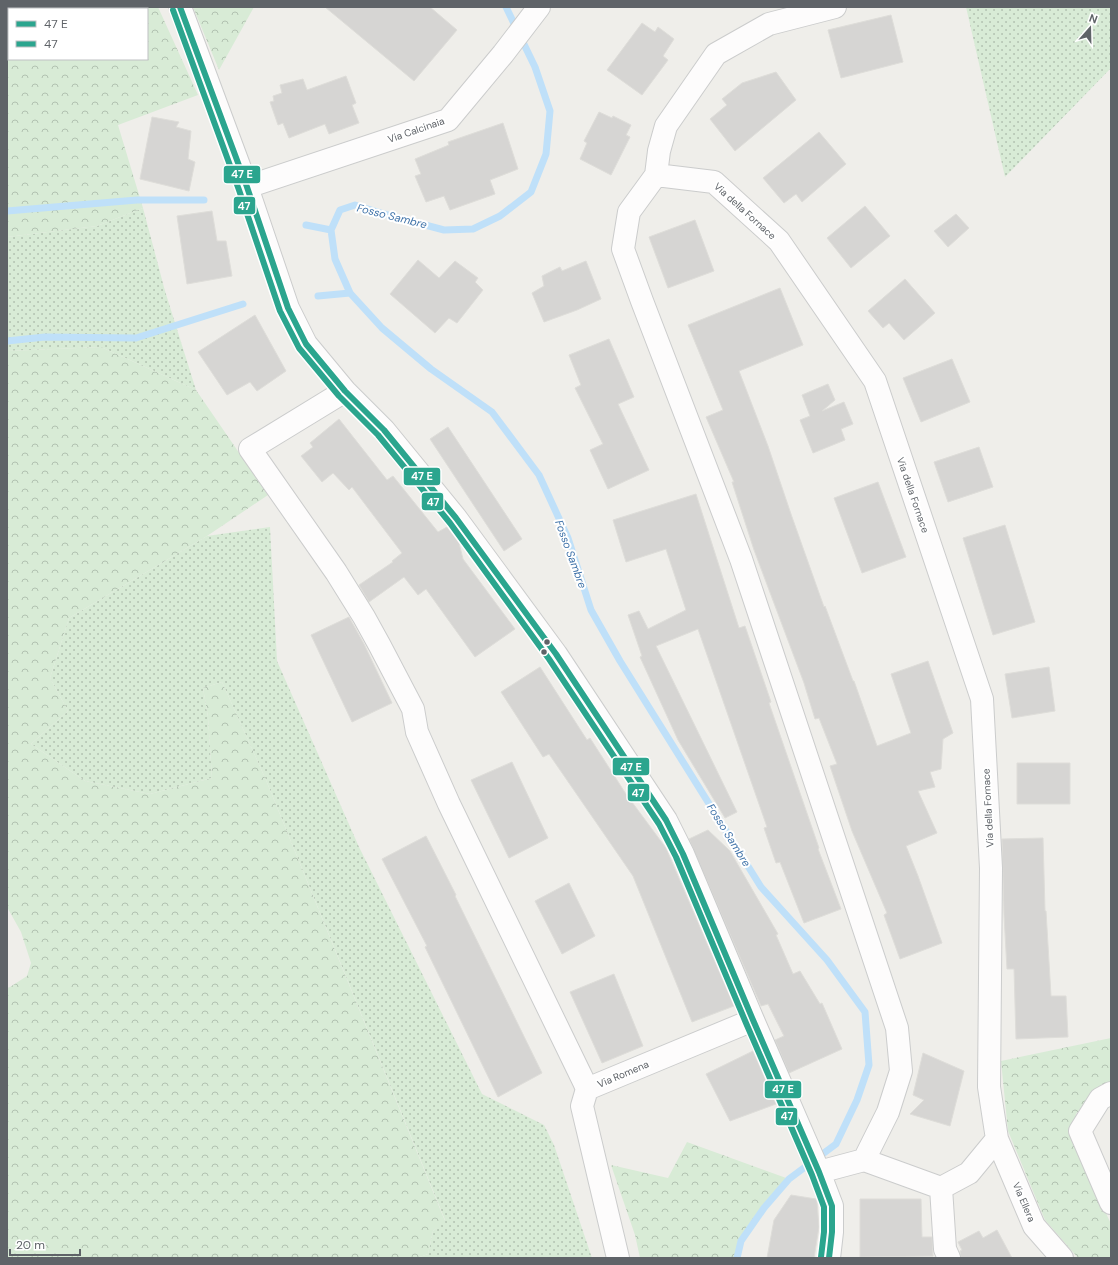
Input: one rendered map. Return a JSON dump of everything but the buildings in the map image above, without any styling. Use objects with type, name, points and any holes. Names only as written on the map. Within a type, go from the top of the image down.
[{"type":"street","points":[[180,7],[247,187],[288,308],[306,344],[345,391],[384,430],[456,518],[556,654],[666,820],[818,1169],[832,1206],[832,1232],[829,1258]]},
{"type":"street","points":[[835,7],[769,24],[716,54],[666,126],[659,150],[656,175],[629,212],[623,249],[741,559],[897,1028],[902,1071],[888,1112],[864,1160]]},
{"type":"street","name":"Via Calcinaia","points":[[247,187],[448,120],[534,14]]},
{"type":"street","name":"Via della Fornace","points":[[656,175],[714,182],[779,241],[875,381],[982,699],[991,868],[989,1087],[998,1139]]},
{"type":"street","points":[[345,391],[250,449],[348,591],[414,709],[417,732],[449,804],[587,1089]]},
{"type":"street","name":"Via Romena","points":[[618,1258],[582,1106],[587,1089],[753,1020]]},
{"type":"street","points":[[1111,1093],[1100,1099],[1080,1131],[1111,1203]]},
{"type":"street","points":[[818,1169],[864,1160],[941,1188],[969,1173],[998,1139]]},
{"type":"street","name":"Via Ellera","points":[[998,1139],[1034,1226],[1062,1258]]},
{"type":"street","points":[[941,1188],[945,1249],[949,1258]]},
{"type":"green space","points":[[7,7],[158,7],[198,95],[118,125],[143,208],[97,226],[7,237]]},
{"type":"green space","points":[[193,7],[254,7],[219,70]]},
{"type":"green space","points":[[966,7],[1111,7],[1111,68],[1005,177]]},
{"type":"green space","points":[[143,208],[165,291],[196,390],[101,347],[7,351],[7,237],[97,226]]},
{"type":"green space","points":[[101,347],[196,390],[268,495],[207,536],[69,618],[50,678],[68,711],[31,744],[85,781],[150,794],[212,778],[208,717],[203,688],[222,682],[266,780],[445,1221],[433,1231],[428,1254],[417,1258],[7,1258],[7,988],[27,976],[31,963],[21,932],[7,907],[7,351]]},
{"type":"green space","points":[[270,527],[277,661],[359,847],[482,1094],[544,1125],[554,1145],[592,1258],[417,1258],[428,1254],[433,1231],[445,1220],[266,780],[222,682],[203,688],[208,717],[212,778],[150,794],[85,781],[31,744],[68,711],[50,678],[69,618],[207,536]]},
{"type":"green space","points":[[1111,1038],[1111,1082],[1097,1089],[1076,1114],[1072,1140],[1111,1224],[1111,1258],[1078,1258],[1045,1220],[1008,1131],[1001,1061]]},
{"type":"green space","points":[[687,1142],[789,1179],[744,1236],[738,1258],[640,1258],[635,1235],[611,1165],[668,1178]]},
{"type":"waterway","name":"Fosso Sambre","points":[[506,7],[535,67],[550,111],[546,154],[531,192],[500,216],[473,229],[444,230],[355,205],[340,210],[331,230],[335,259],[350,293],[382,328],[431,369],[492,412],[539,475],[568,538],[591,610],[620,661],[761,887],[827,960],[865,1012],[869,1065],[857,1100],[836,1144],[789,1179],[764,1208],[741,1241],[737,1258]]},
{"type":"waterway","points":[[7,211],[137,200],[204,200]]},
{"type":"waterway","points":[[306,225],[331,230]]},
{"type":"waterway","points":[[318,296],[350,293]]},
{"type":"waterway","points":[[7,341],[45,337],[136,338],[243,304]]},
{"type":"transit line","points":[[180,7],[247,187],[288,308],[306,344],[345,391],[384,430],[456,518],[556,654],[666,820],[683,854],[819,1172],[832,1206],[832,1232],[829,1258]]},
{"type":"transit line","name":"47","points":[[173,10],[239,190],[280,311],[299,348],[339,396],[378,435],[450,523],[549,659],[659,824],[676,857],[812,1175],[824,1207],[824,1232],[821,1257]]}]
